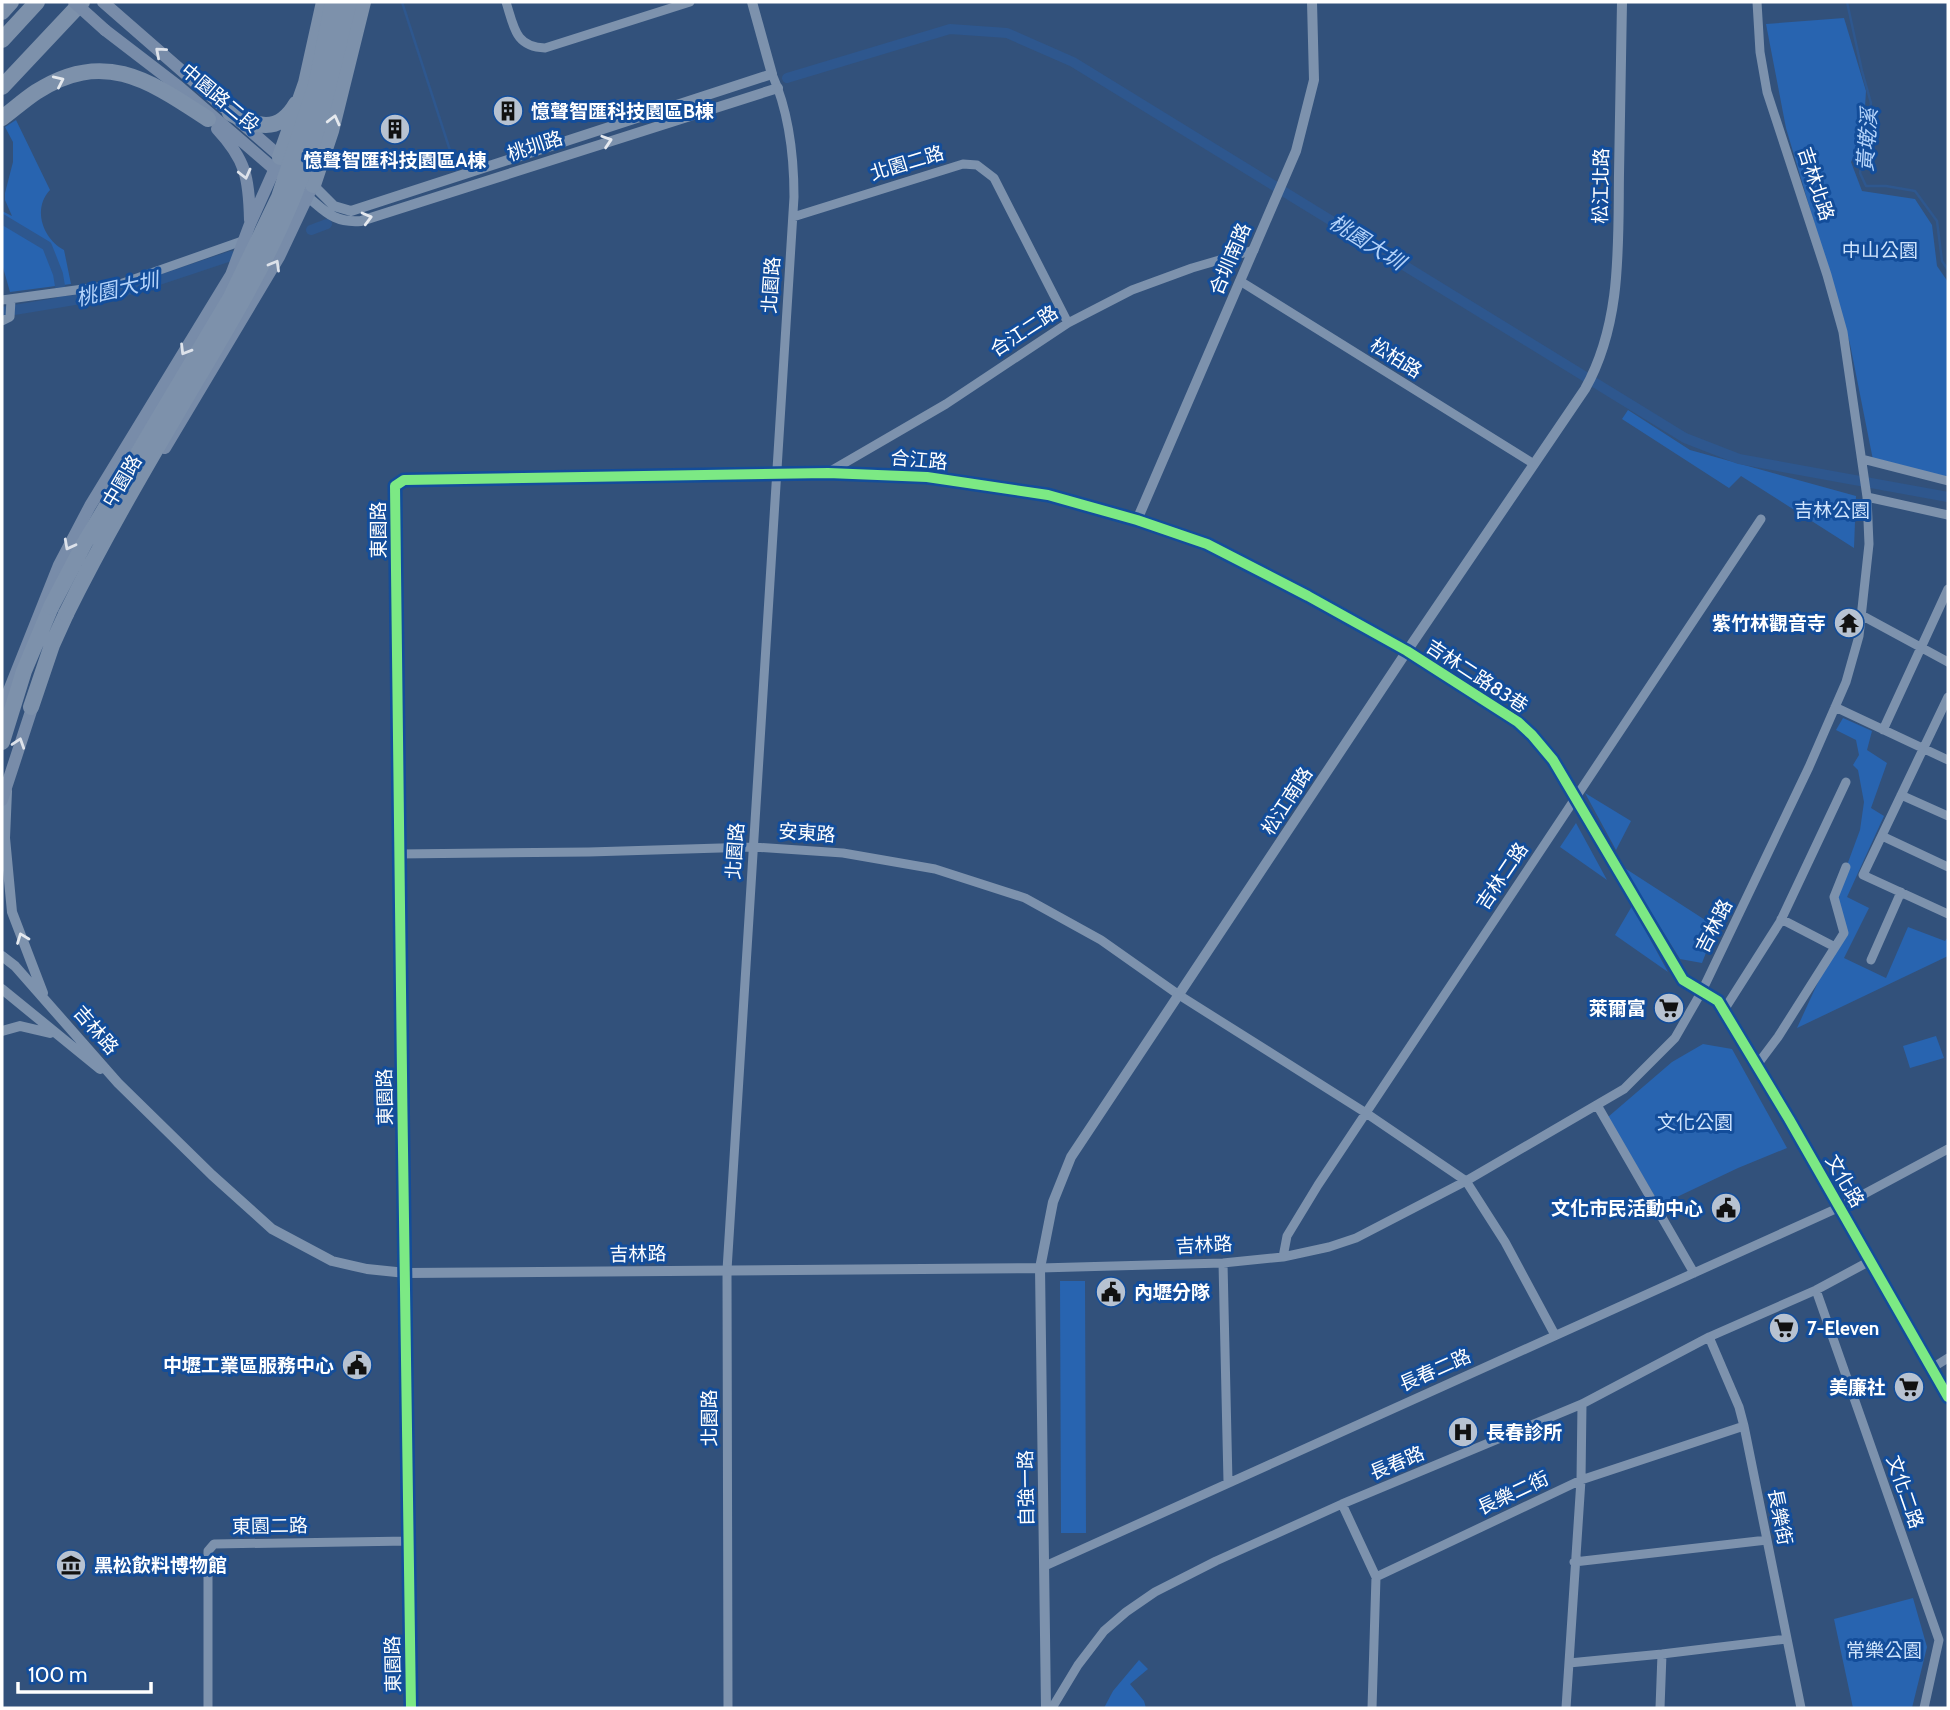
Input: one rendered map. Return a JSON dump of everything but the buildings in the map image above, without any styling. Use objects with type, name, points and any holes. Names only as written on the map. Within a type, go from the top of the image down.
[{"type":"highway","points":[[2,12],[11,2]]},
{"type":"highway","points":[[2,40],[37,2]]},
{"type":"highway","points":[[2,75],[67,2]]},
{"type":"highway","points":[[2,87],[82,2]]},
{"type":"highway","points":[[277,163],[306,83],[326,2]]},
{"type":"highway","points":[[31,707],[52,645],[58,610],[84,544],[231,297],[279,197],[316,85],[334,2]]},
{"type":"highway","points":[[295,177],[318,102],[341,2]]},
{"type":"highway","points":[[2,742],[24,671],[245,298],[292,200],[326,96],[349,2]]},
{"type":"highway","points":[[310,190],[331,131],[361,2]]},
{"type":"highway","points":[[2,118],[37,91],[71,76],[117,71],[162,89],[208,119]]},
{"type":"highway","points":[[230,113],[252,124],[273,125],[284,119],[294,108],[306,83]]},
{"type":"main road","name":"中園路二段","points":[[74,2],[310,190]]},
{"type":"main road","name":"中園路二段","points":[[103,2],[230,113],[277,163]]},
{"type":"main road","points":[[193,98],[243,163],[249,195],[250,224]]},
{"type":"main road","name":"中園路","points":[[2,708],[59,565],[90,506],[231,275],[277,163]]},
{"type":"main road","points":[[228,345],[260,256],[295,177]]},
{"type":"main road","name":"中園路","points":[[2,800],[31,707],[88,582],[120,522],[279,257],[310,190]]},
{"type":"street","points":[[506,2],[516,33],[530,47],[545,48],[690,2]]},
{"type":"street","name":"北園路","points":[[728,1708],[727,1270],[793,217],[794,165],[790,135],[778,88],[752,2]]},
{"type":"street","name":"合圳南路","points":[[1137,520],[1296,150],[1314,80],[1312,2]]},
{"type":"street","name":"松江北路","points":[[1597,369],[1612,316],[1618,260],[1622,2]]},
{"type":"street","name":"吉林北路","points":[[1757,2],[1760,52],[1767,92],[1843,332],[1862,459]]},
{"type":"street","name":"桃圳路","points":[[310,190],[334,206],[351,211],[772,74]]},
{"type":"street","name":"桃圳路","points":[[310,190],[338,220],[361,221],[778,88]]},
{"type":"street","name":"北園二路","points":[[793,217],[963,164],[977,165],[994,178],[1068,323]]},
{"type":"street","points":[[6,319],[6,300],[120,284],[245,240]]},
{"type":"street","name":"合江二路","points":[[828,473],[946,404],[1068,323],[1132,290],[1192,268],[1254,250]]},
{"type":"street","name":"松柏路","points":[[1240,281],[1534,464]]},
{"type":"street","name":"松江南路","points":[[1040,1268],[1053,1202],[1071,1157],[1597,369]]},
{"type":"street","points":[[1862,459],[1948,481]]},
{"type":"street","name":"吉林路","points":[[2,956],[15,966],[118,1083],[272,1229],[332,1261],[367,1269],[406,1273],[1040,1268],[1223,1263],[1283,1257],[1329,1247],[1356,1238],[1465,1181],[1624,1089],[1675,1038],[1702,991],[1752,890],[1846,682],[1860,636],[1869,544],[1867,493],[1862,459]]},
{"type":"street","name":"合江路","points":[[396,486],[404,480],[828,473],[927,477],[1048,495],[1137,520],[1207,544],[1308,596],[1406,652]]},
{"type":"street","name":"東園路","points":[[396,486],[398,854],[411,1708]]},
{"type":"street","points":[[1867,493],[1948,515]]},
{"type":"street","name":"吉林二路","points":[[1283,1257],[1287,1236],[1366,1113],[1761,519]]},
{"type":"street","points":[[1883,730],[1948,589]]},
{"type":"street","points":[[1863,616],[1948,662]]},
{"type":"street","name":"吉林二路83巷","points":[[1406,652],[1518,722],[1532,735],[1553,760],[1683,980],[1702,991]]},
{"type":"street","points":[[1947,702],[1863,875],[1948,914]]},
{"type":"street","points":[[1835,707],[1948,760]]},
{"type":"street","points":[[7,780],[5,838],[12,912],[47,1002]]},
{"type":"street","points":[[1724,1010],[1781,919],[1846,782]]},
{"type":"street","points":[[1901,795],[1948,816]]},
{"type":"street","points":[[1882,836],[1948,867]]},
{"type":"street","name":"安東路","points":[[398,854],[753,847],[843,853],[936,869],[1014,894],[1101,940],[1180,995],[1366,1113],[1465,1181]]},
{"type":"street","points":[[1756,1065],[1778,1037],[1844,933],[1834,897],[1846,867]]},
{"type":"street","points":[[1871,960],[1901,892]]},
{"type":"street","points":[[1781,919],[1835,947]]},
{"type":"street","name":"吉林路","points":[[2,989],[118,1083]]},
{"type":"street","name":"文化路","points":[[1702,991],[1718,1001],[1724,1010],[1948,1397]]},
{"type":"street","points":[[2,1031],[29,1027],[56,1034]]},
{"type":"street","points":[[1597,1105],[1694,1273]]},
{"type":"street","name":"長春二路","points":[[1045,1566],[1839,1207],[1948,1149]]},
{"type":"street","points":[[1465,1181],[1506,1241],[1555,1335]]},
{"type":"street","name":"長春路","points":[[1052,1708],[1078,1665],[1104,1631],[1154,1592],[1342,1504],[1582,1404],[1709,1337],[1816,1290],[1870,1261]]},
{"type":"street","points":[[1223,1263],[1228,1482]]},
{"type":"street","name":"自強一路","points":[[1040,1268],[1046,1708]]},
{"type":"street","name":"文化二路","points":[[1816,1290],[1944,1638],[1924,1708]]},
{"type":"street","name":"長樂街","points":[[1709,1337],[1739,1407],[1744,1426],[1801,1708]]},
{"type":"street","points":[[1932,1368],[1948,1359]]},
{"type":"street","points":[[1566,1708],[1581,1480],[1582,1404]]},
{"type":"street","name":"長樂二街","points":[[1376,1577],[1581,1480],[1744,1426]]},
{"type":"street","points":[[1342,1504],[1376,1577],[1372,1708]]},
{"type":"street","points":[[1574,1562],[1767,1540]]},
{"type":"street","name":"東園二路","points":[[208,1708],[208,1551],[214,1544],[409,1541]]},
{"type":"street","points":[[1569,1663],[1787,1639]]},
{"type":"street","points":[[1660,1708],[1662,1654]]},
{"type":"green space","name":"中山公園","points":[[1844,18],[1866,91],[1863,138],[1851,162],[1862,191],[1915,199],[1932,225],[1937,266],[1948,282],[1948,478],[1873,460],[1850,344],[1786,128],[1766,24]]},
{"type":"green space","points":[[16,120],[50,190],[42,206],[42,223],[50,239],[64,250],[71,284],[10,292],[2,264],[2,211],[12,216],[5,193],[13,162],[13,142],[5,127]]},
{"type":"green space","name":"吉林公園","points":[[1628,410],[1690,450],[1856,496],[1854,548],[1741,476],[1729,488],[1622,419]]},
{"type":"green space","points":[[1843,718],[1872,731],[1867,750],[1887,763],[1871,808],[1884,816],[1847,897],[1869,908],[1844,958],[1886,978],[1908,927],[1945,941],[1948,937],[1948,956],[1797,1028],[1846,928],[1836,895],[1860,830],[1864,802],[1858,770],[1853,765],[1859,755],[1856,740],[1836,730]]},
{"type":"green space","points":[[1585,793],[1631,821],[1616,850]]},
{"type":"green space","points":[[1576,823],[1607,880],[1560,847]]},
{"type":"green space","points":[[1623,867],[1716,927],[1702,963],[1680,959]]},
{"type":"green space","points":[[1632,906],[1668,972],[1615,935]]},
{"type":"green space","points":[[1936,1036],[1944,1058],[1910,1068],[1903,1046]]},
{"type":"green space","name":"文化公園","points":[[1703,1044],[1732,1049],[1787,1148],[1660,1205],[1608,1117],[1672,1062]]},
{"type":"green space","points":[[1060,1281],[1085,1281],[1086,1533],[1061,1533]]},
{"type":"green space","name":"常樂公園","points":[[1913,1598],[1927,1647],[1912,1708],[1853,1708],[1834,1619]]},
{"type":"green space","points":[[1139,1660],[1148,1669],[1130,1684],[1144,1701],[1146,1708],[1104,1708],[1113,1691]]},
{"type":"waterway","points":[[402,2],[457,172]]},
{"type":"waterway","name":"黃墘溪","points":[[1847,2],[1871,103],[1860,173],[1866,186],[1915,191],[1937,221],[1942,261],[1948,270]]},
{"type":"waterway","name":"桃園大圳","points":[[787,78],[950,29],[1007,33],[1073,62],[1685,438],[1739,459],[1948,497]]},
{"type":"waterway","points":[[2,219],[47,246],[58,274],[62,298]]},
{"type":"waterway","name":"桃園大圳","points":[[311,230],[327,224]]},
{"type":"waterway","name":"桃園大圳","points":[[2,312],[123,292],[231,256]]},
{"type":"cycle path","points":[[411,1708],[395,486],[404,480],[828,473],[927,477],[1048,495],[1137,520],[1207,544],[1407,651],[1518,722],[1553,760],[1683,980],[1718,1001],[1789,1119],[1948,1397]]},
{"type":"place","name":"憶聲智匯科技園區B棟","points":[[508,111]]},
{"type":"place","name":"憶聲智匯科技園區A棟","points":[[395,129]]},
{"type":"place","name":"紫竹林觀音寺","points":[[1849,623]]},
{"type":"place","name":"萊爾富","points":[[1669,1008]]},
{"type":"place","name":"文化市民活動中心","points":[[1726,1208]]},
{"type":"place","name":"內壢分隊","points":[[1111,1292]]},
{"type":"place","name":"7-Eleven","points":[[1784,1328]]},
{"type":"place","name":"中壢工業區服務中心","points":[[357,1365]]},
{"type":"place","name":"美廉社","points":[[1909,1387]]},
{"type":"place","name":"長春診所","points":[[1463,1432]]},
{"type":"place","name":"黑松飲料博物館","points":[[71,1565]]}]
